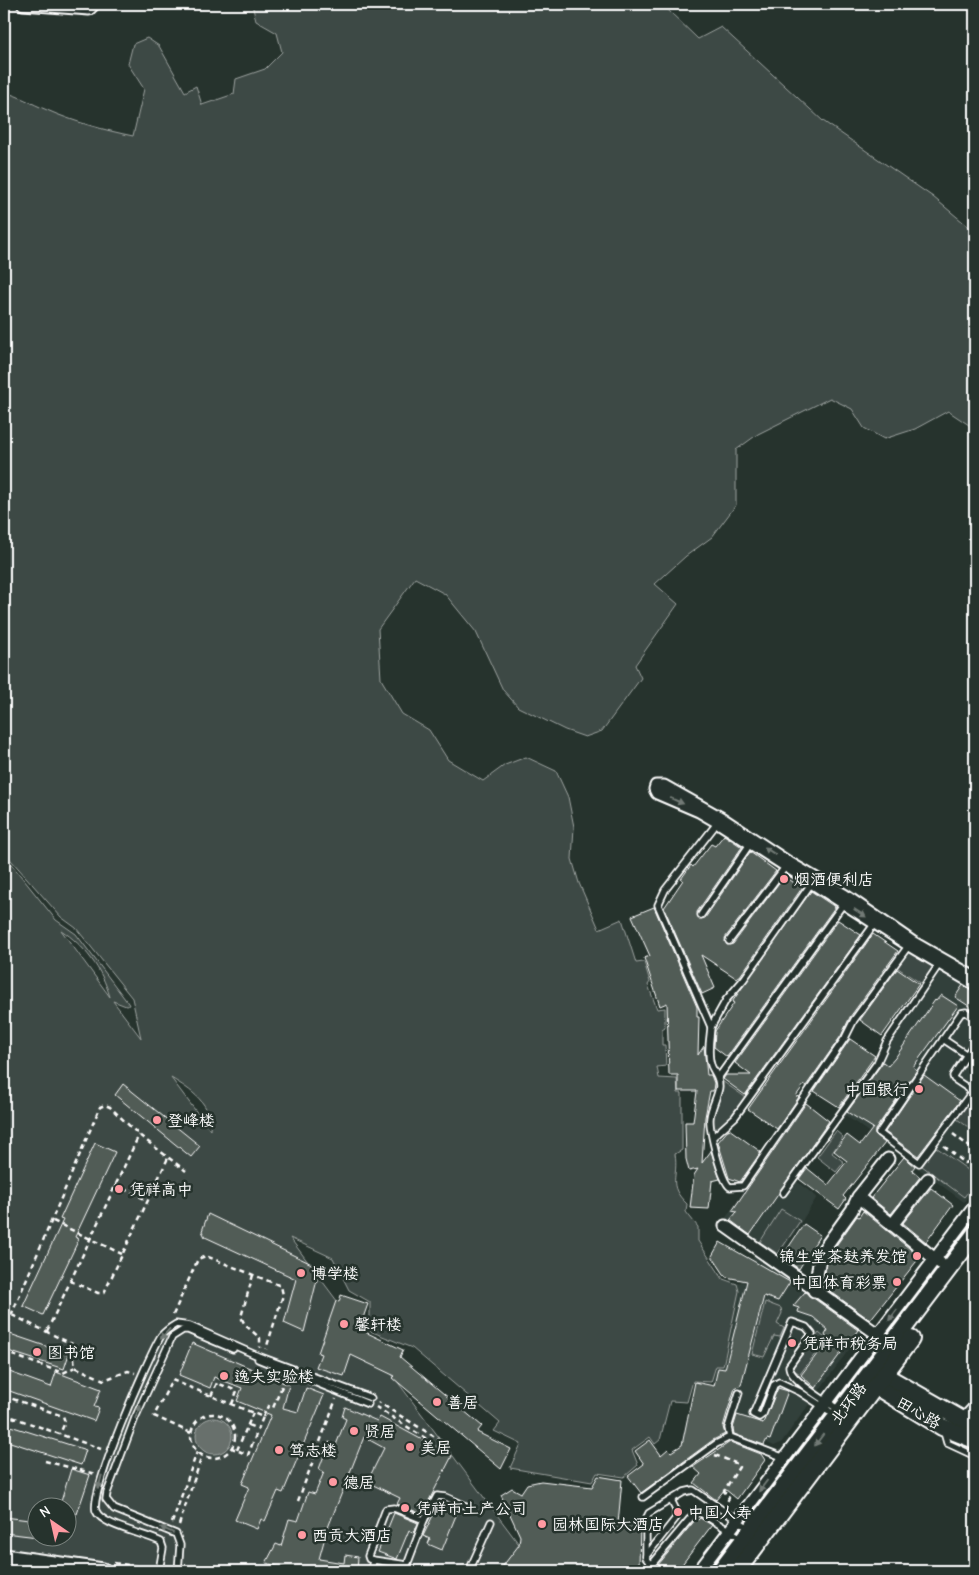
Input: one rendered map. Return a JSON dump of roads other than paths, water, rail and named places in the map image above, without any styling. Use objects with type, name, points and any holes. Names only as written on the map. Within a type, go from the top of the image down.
[{"type":"main road","name":"北环路","points":[[720,1571],[748,1535],[832,1409],[874,1378],[893,1343],[975,1234]]},
{"type":"main road","name":"北环路","points":[[736,1571],[874,1378],[975,1254]]},
{"type":"main road","name":"田心路","points":[[874,1378],[969,1423]]},
{"type":"main road","name":"田心路","points":[[874,1378],[942,1427],[975,1440]]},
{"type":"main road","points":[[4,1557],[103,1571]]},
{"type":"main road","points":[[4,1566],[44,1571]]},
{"type":"street","points":[[23,4],[89,9],[94,4]]},
{"type":"street","points":[[975,978],[912,942],[844,895],[789,863],[722,818],[664,786],[656,786],[657,793],[699,811],[718,822],[750,844],[813,881],[908,945],[975,984]]},
{"type":"street","points":[[814,1291],[821,1253],[852,1210],[858,1197],[888,1159]]},
{"type":"street","points":[[892,1225],[928,1179]]},
{"type":"street","points":[[858,1197],[949,1269]]},
{"type":"street","points":[[699,1571],[785,1458],[832,1409],[878,1336],[975,1206]]},
{"type":"street","points":[[725,1226],[878,1336],[893,1343]]},
{"type":"street","points":[[912,1290],[933,1291]]},
{"type":"street","points":[[969,1423],[975,1407]]},
{"type":"lane","points":[[711,1027],[658,905],[665,890],[718,822]]},
{"type":"lane","points":[[701,915],[750,844]]},
{"type":"lane","points":[[729,941],[786,866]]},
{"type":"lane","points":[[813,881],[744,980],[726,1000],[711,1027],[709,1048],[711,1064],[718,1078],[719,1089],[711,1107],[709,1121],[723,1178],[730,1187],[740,1187],[845,1038],[854,1020],[908,945]]},
{"type":"lane","points":[[718,1078],[844,903]]},
{"type":"lane","points":[[713,1137],[735,1117],[875,923]]},
{"type":"lane","points":[[783,1193],[877,1063],[887,1041],[940,963]]},
{"type":"lane","points":[[975,1018],[966,1012],[961,1013],[879,1134],[917,1163],[922,1162],[969,1096],[975,1094]]},
{"type":"lane","points":[[943,1039],[967,1055]]},
{"type":"lane","points":[[975,1042],[953,1078],[975,1094]]},
{"type":"lane","points":[[792,1322],[806,1327],[812,1334],[789,1366],[790,1372],[832,1409],[778,1382],[774,1384],[763,1414],[759,1417],[753,1414],[792,1322]]},
{"type":"lane","points":[[159,1571],[163,1545],[161,1542],[104,1520],[97,1512],[95,1504],[101,1476],[142,1376],[166,1331],[176,1324],[182,1324],[370,1401],[339,1392],[188,1330],[183,1330],[172,1337],[150,1382],[120,1456],[106,1500],[114,1509],[173,1532],[180,1545],[178,1571]]},
{"type":"lane","points":[[730,1437],[728,1428],[739,1393]]},
{"type":"lane","points":[[942,1427],[943,1436],[947,1443],[975,1456]]},
{"type":"lane","points":[[644,1497],[716,1444],[730,1437],[785,1458]]},
{"type":"lane","points":[[693,1490],[737,1520],[748,1535],[730,1531],[699,1512],[693,1515],[654,1563],[648,1562],[646,1556],[646,1518],[649,1513],[684,1492],[693,1490]]},
{"type":"lane","points":[[424,1520],[394,1508],[386,1509],[368,1556],[369,1559],[407,1565],[424,1520],[437,1496],[446,1497],[464,1505]]},
{"type":"lane","points":[[646,1556],[676,1518],[676,1510],[671,1500]]},
{"type":"lane","points":[[469,1571],[491,1522]]},
{"type":"lane","points":[[371,1571],[373,1560]]},
{"type":"place","name":"烟酒便利店","points":[[784,879]]},
{"type":"place","name":"中国银行","points":[[919,1089]]},
{"type":"place","name":"登峰楼","points":[[157,1120]]},
{"type":"place","name":"凭祥高中","points":[[119,1189]]},
{"type":"place","name":"锦生堂茶麸养发馆","points":[[917,1256]]},
{"type":"place","name":"博学楼","points":[[301,1273]]},
{"type":"place","name":"中国体育彩票","points":[[897,1282]]},
{"type":"place","name":"馨轩楼","points":[[344,1324]]},
{"type":"place","name":"凭祥市税务局","points":[[792,1343]]},
{"type":"place","name":"图书馆","points":[[37,1352]]},
{"type":"place","name":"逸夫实验楼","points":[[224,1376]]},
{"type":"place","name":"善居","points":[[437,1402]]},
{"type":"place","name":"贤居","points":[[354,1431]]},
{"type":"place","name":"美居","points":[[410,1447]]},
{"type":"place","name":"笃志楼","points":[[279,1450]]},
{"type":"place","name":"德居","points":[[333,1482]]},
{"type":"place","name":"凭祥市土产公司","points":[[405,1508]]},
{"type":"place","name":"中国人寿","points":[[678,1512]]},
{"type":"place","name":"园林国际大酒店","points":[[542,1524]]},
{"type":"place","name":"西贡大酒店","points":[[302,1535]]}]
